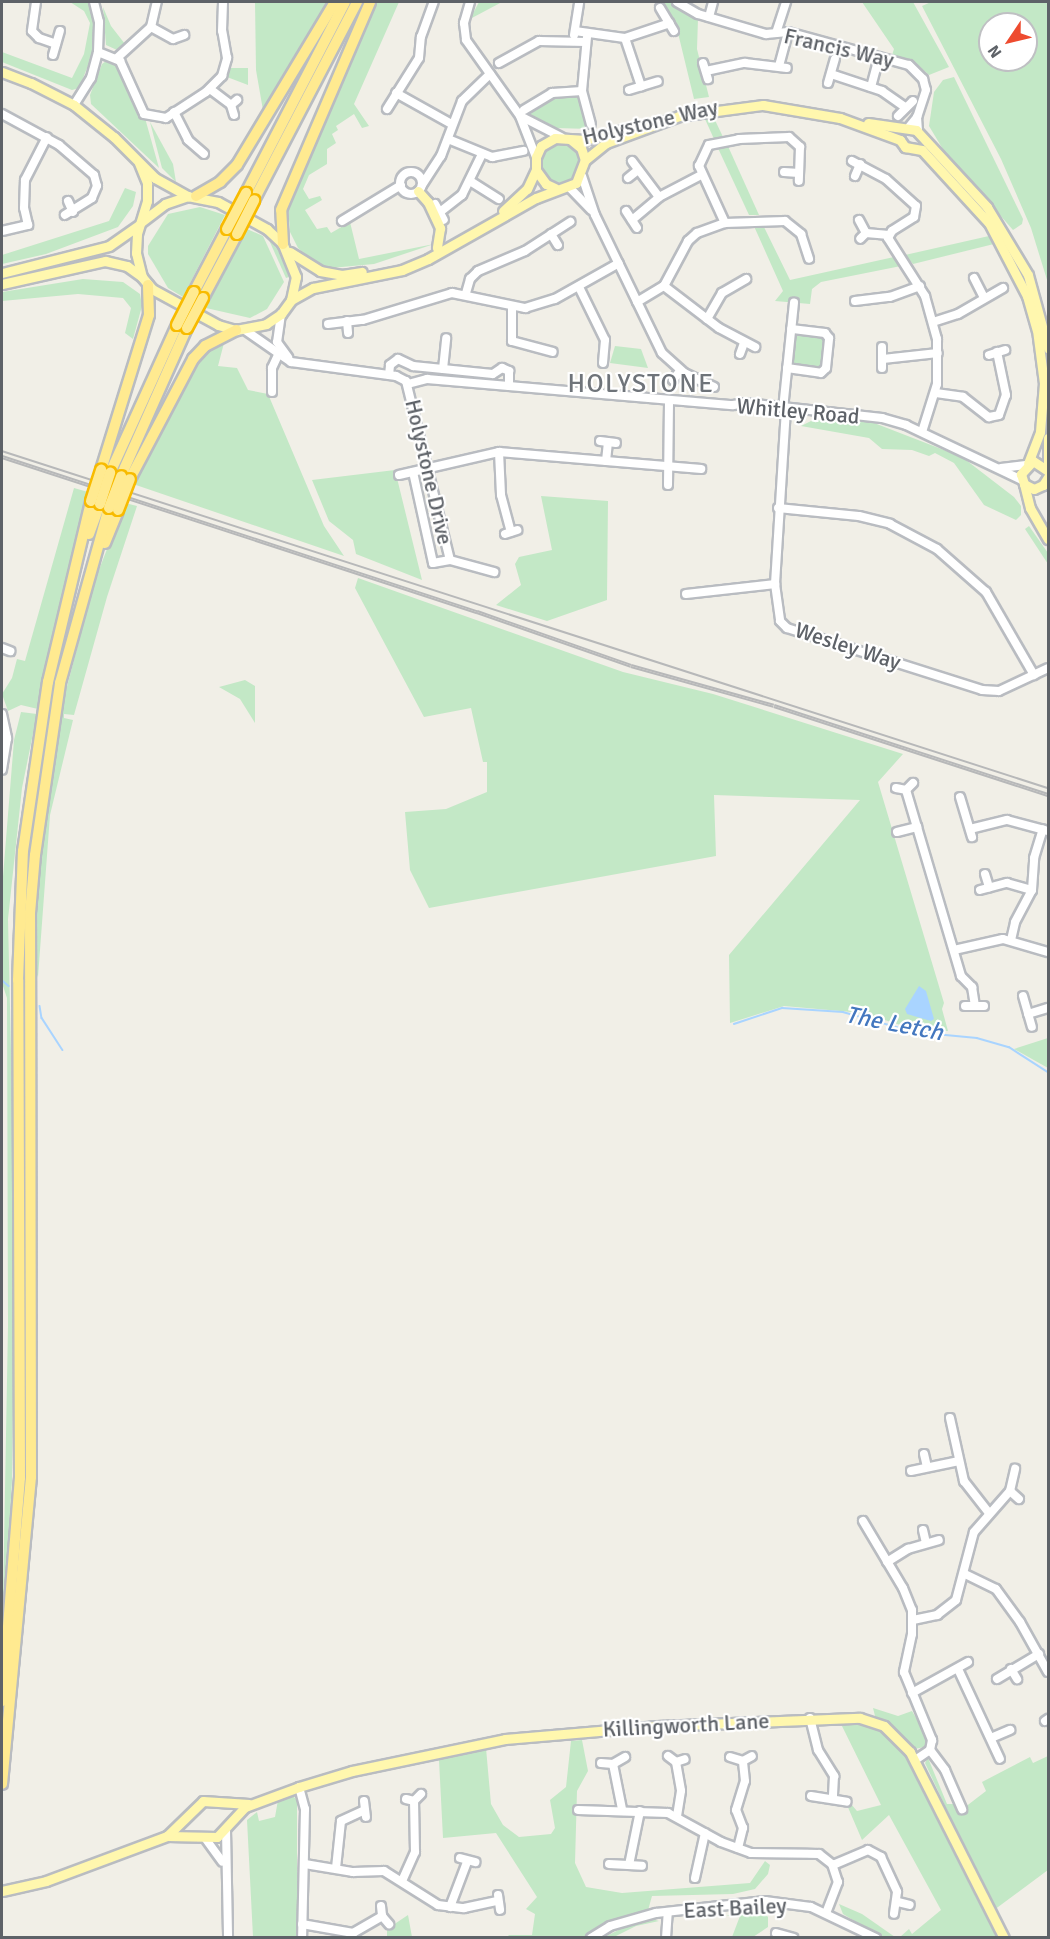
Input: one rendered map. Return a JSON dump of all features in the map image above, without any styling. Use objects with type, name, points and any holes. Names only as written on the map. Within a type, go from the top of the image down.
[{"type":"highway","points":[[192,196],[220,182],[237,165],[335,2]]},
{"type":"highway","points":[[2,1701],[20,1478],[18,980],[22,862],[48,682],[76,571],[116,474],[182,326],[250,196],[345,2]]},
{"type":"highway","points":[[250,196],[357,2]]},
{"type":"highway","points":[[286,247],[281,210],[370,2]]},
{"type":"highway","points":[[2,1784],[13,1693],[31,1477],[30,913],[44,773],[76,618],[104,506],[116,474],[149,315],[145,281]]},
{"type":"highway","points":[[116,474],[193,359],[206,346],[241,330]]},
{"type":"main road","points":[[2,72],[31,83],[74,105],[114,137],[139,163],[167,186],[192,196],[218,202],[262,227],[320,272],[342,275],[404,263],[437,248],[510,206],[527,189],[536,170],[536,157]]},
{"type":"main road","name":"Holystone Way","points":[[536,157],[548,141],[601,137],[707,106],[763,102],[816,108],[884,128],[913,131]]},
{"type":"main road","name":"Holystone Way","points":[[585,160],[606,143],[632,132],[679,116],[734,107],[791,107],[819,112],[900,140],[905,147],[913,148],[929,156],[989,223],[1028,296],[1039,338],[1044,383],[1040,432],[1027,464],[1023,482]]},
{"type":"main road","points":[[900,140],[913,131]]},
{"type":"main road","points":[[913,131],[913,148]]},
{"type":"main road","points":[[913,131],[987,207],[1009,238],[1034,288],[1048,348]]},
{"type":"main road","name":"Holystone Way","points":[[567,139],[581,148],[585,160],[582,176],[569,187]]},
{"type":"main road","points":[[139,163],[147,191],[136,249],[145,281]]},
{"type":"main road","points":[[536,170],[540,178],[555,188]]},
{"type":"main road","points":[[291,300],[323,285],[402,270],[428,259],[555,188],[569,187]]},
{"type":"main road","points":[[420,188],[440,228],[437,248]]},
{"type":"main road","points":[[2,273],[109,246],[165,204],[192,196]]},
{"type":"main road","points":[[2,284],[105,261],[127,266],[145,281],[198,315],[241,330],[281,314],[291,300],[296,277],[286,247]]},
{"type":"main road","points":[[1028,503],[1043,488],[1048,473],[1048,438]]},
{"type":"main road","points":[[1027,464],[1037,461],[1048,473]]},
{"type":"main road","points":[[1023,482],[1043,488]]},
{"type":"main road","points":[[1023,482],[1028,503],[1048,539]]},
{"type":"main road","name":"Killingworth Lane","points":[[250,1804],[299,1787],[370,1767],[525,1736],[810,1718],[861,1718],[878,1722],[898,1736],[915,1760],[966,1869],[1004,1938]]},
{"type":"main road","points":[[167,1836],[203,1801],[250,1804]]},
{"type":"main road","points":[[221,1803],[228,1813],[228,1827]]},
{"type":"main road","points":[[4,1891],[46,1881],[167,1836],[217,1838],[228,1827],[236,1813],[250,1804]]},
{"type":"main road","points":[[191,1813],[192,1827],[203,1837]]},
{"type":"street","points":[[36,2],[32,31],[39,38],[56,44]]},
{"type":"street","points":[[74,105],[91,78],[98,52],[99,22],[94,2]]},
{"type":"street","points":[[117,57],[151,27],[157,2]]},
{"type":"street","points":[[98,52],[117,57],[144,114],[162,119],[210,89],[226,64],[222,31],[223,2]]},
{"type":"street","points":[[387,109],[419,58],[421,36],[434,2]]},
{"type":"street","points":[[470,2],[464,23],[466,40],[490,74],[522,113],[567,139]]},
{"type":"street","points":[[574,35],[579,2]]},
{"type":"street","name":"Francis Way","points":[[678,2],[709,17],[766,34],[788,32],[909,65],[923,79],[927,94],[913,131]]},
{"type":"street","points":[[709,17],[713,2]]},
{"type":"street","points":[[776,33],[786,2]]},
{"type":"street","points":[[499,63],[518,49],[539,41],[574,35],[625,38],[672,27],[660,8]]},
{"type":"street","points":[[151,27],[173,39],[184,35]]},
{"type":"street","points":[[52,55],[60,31]]},
{"type":"street","points":[[706,71],[745,63],[783,67],[788,32]]},
{"type":"street","points":[[587,37],[582,91],[591,124]]},
{"type":"street","points":[[625,38],[641,86]]},
{"type":"street","points":[[173,39],[173,50]]},
{"type":"street","points":[[513,40],[518,49]]},
{"type":"street","points":[[871,87],[879,58]]},
{"type":"street","points":[[828,83],[835,59]]},
{"type":"street","points":[[386,198],[420,188],[448,139],[450,123],[469,91],[490,74]]},
{"type":"street","points":[[831,74],[871,87],[906,108]]},
{"type":"street","points":[[629,90],[657,81]]},
{"type":"street","points":[[210,89],[234,103],[234,115]]},
{"type":"street","points":[[522,113],[552,93],[582,91]]},
{"type":"street","points":[[396,93],[450,123]]},
{"type":"street","points":[[898,116],[913,101]]},
{"type":"street","points":[[174,112],[188,140],[204,154]]},
{"type":"street","points":[[522,113],[536,157]]},
{"type":"street","points":[[2,114],[47,137],[96,179],[92,198],[69,214],[68,201]]},
{"type":"street","points":[[2,231],[28,225],[24,208],[25,180],[47,137]]},
{"type":"street","points":[[725,223],[701,175],[700,157],[709,145],[739,139],[789,137],[800,147],[799,177],[784,172]]},
{"type":"street","points":[[448,139],[482,154],[497,157],[523,151]]},
{"type":"street","points":[[435,204],[442,216],[462,195],[482,154]]},
{"type":"street","points":[[632,161],[659,197]]},
{"type":"street","points":[[855,176],[856,163],[886,179],[916,206],[914,217],[889,235],[863,236],[859,220]]},
{"type":"street","points":[[342,221],[386,198],[401,185],[403,176],[434,165]]},
{"type":"street","points":[[628,178],[638,170]]},
{"type":"street","points":[[413,172],[419,175],[420,188]]},
{"type":"street","points":[[632,220],[659,197],[701,175]]},
{"type":"street","points":[[582,176],[595,215],[662,353],[680,370],[714,387]]},
{"type":"street","points":[[470,181],[499,199]]},
{"type":"street","points":[[401,185],[407,193]]},
{"type":"street","points":[[569,187],[595,215]]},
{"type":"street","points":[[626,211],[637,228]]},
{"type":"street","points":[[637,302],[664,286],[688,241],[697,233],[725,223],[785,221],[801,234],[808,256],[817,250]]},
{"type":"street","points":[[466,293],[470,279],[478,271],[525,251],[570,222]]},
{"type":"street","points":[[550,234],[558,245]]},
{"type":"street","points":[[889,235],[890,245],[920,286],[933,322],[938,353],[936,393],[922,432]]},
{"type":"street","points":[[327,324],[403,309],[438,295],[466,293],[512,307],[535,305],[579,287],[619,263]]},
{"type":"street","points":[[974,278],[984,298]]},
{"type":"street","points":[[706,319],[722,293],[746,279]]},
{"type":"street","points":[[664,286],[706,319],[744,343],[755,347]]},
{"type":"street","points":[[855,301],[898,295],[920,286]]},
{"type":"street","points":[[579,287],[605,340],[603,359],[593,354]]},
{"type":"street","points":[[933,322],[958,314],[1003,288]]},
{"type":"street","points":[[865,300],[867,309]]},
{"type":"street","name":"Wesley Way","points":[[794,303],[787,368],[778,508],[775,584],[780,621],[810,636],[982,690],[999,691],[1048,668]]},
{"type":"street","points":[[512,307],[512,341],[553,352]]},
{"type":"street","points":[[281,314],[278,346],[288,357],[303,364]]},
{"type":"street","points":[[347,321],[348,333]]},
{"type":"street","points":[[787,368],[821,372],[826,368],[829,338],[825,333],[791,329]]},
{"type":"street","points":[[241,330],[278,355],[303,364],[401,376],[408,384]]},
{"type":"street","points":[[443,369],[446,338]]},
{"type":"street","points":[[740,354],[744,343]]},
{"type":"street","points":[[882,347],[882,364],[938,353]]},
{"type":"street","points":[[936,393],[963,397],[989,417],[999,415],[1006,395],[997,352]]},
{"type":"street","points":[[272,392],[272,368],[278,355]]},
{"type":"street","points":[[389,375],[396,359],[413,366],[493,374],[506,369],[509,386]]},
{"type":"street","points":[[673,380],[680,370]]},
{"type":"street","name":"Whitley Road","points":[[408,384],[427,379],[882,418],[922,432],[1000,468],[1023,482]]},
{"type":"street","name":"Holystone Drive","points":[[408,384],[450,560]]},
{"type":"street","points":[[668,485],[669,400]]},
{"type":"street","points":[[606,461],[608,442]]},
{"type":"street","points":[[499,452],[501,495],[511,532]]},
{"type":"street","points":[[399,475],[499,452],[701,469]]},
{"type":"street","points":[[1000,468],[1027,464]]},
{"type":"street","name":"Holystone Drive","points":[[412,472],[433,563],[450,560],[496,573]]},
{"type":"street","points":[[778,508],[859,516],[890,524],[937,549],[986,592],[1034,675]]},
{"type":"street","points":[[686,594],[775,584]]},
{"type":"street","points":[[2,648],[10,651]]},
{"type":"street","points":[[2,714],[7,738],[2,770]]},
{"type":"street","points":[[906,790],[913,783]]},
{"type":"street","points":[[896,788],[906,790]]},
{"type":"street","points":[[906,790],[962,977],[972,987],[979,1006],[965,1006]]},
{"type":"street","points":[[960,797],[971,833],[1007,820],[1046,830],[1034,858],[1032,890],[1015,921],[1011,940]]},
{"type":"street","points":[[963,806],[972,803]]},
{"type":"street","points":[[897,832],[917,827]]},
{"type":"street","points":[[986,874],[989,887]]},
{"type":"street","points":[[980,890],[1007,884],[1032,890]]},
{"type":"street","points":[[954,950],[981,942],[1011,940],[1048,952]]},
{"type":"street","points":[[1023,996],[1032,1027]]},
{"type":"street","points":[[1028,1014],[1048,1008]]},
{"type":"street","points":[[950,1418],[959,1461],[969,1491],[988,1512]]},
{"type":"street","points":[[924,1454],[927,1467]]},
{"type":"street","points":[[911,1471],[959,1461]]},
{"type":"street","points":[[913,1620],[933,1617],[948,1609],[960,1592],[972,1535],[988,1512],[1010,1491],[1015,1469]]},
{"type":"street","points":[[1010,1491],[1019,1499]]},
{"type":"street","points":[[863,1521],[907,1594],[913,1620],[903,1667],[932,1740],[930,1750],[962,1809]]},
{"type":"street","points":[[923,1530],[926,1543]]},
{"type":"street","points":[[887,1562],[926,1543],[939,1540]]},
{"type":"street","points":[[965,1574],[996,1588],[1039,1654],[1048,1672]]},
{"type":"street","points":[[998,1679],[1039,1654]]},
{"type":"street","points":[[912,1693],[968,1662]]},
{"type":"street","points":[[958,1669],[1000,1759]]},
{"type":"street","points":[[1011,1670],[1017,1679]]},
{"type":"street","points":[[810,1718],[818,1750],[834,1776],[834,1797]]},
{"type":"street","points":[[991,1738],[1010,1730]]},
{"type":"street","points":[[915,1760],[930,1750]]},
{"type":"street","points":[[668,1756],[681,1761],[681,1791],[677,1816]]},
{"type":"street","points":[[730,1757],[743,1761],[752,1756]]},
{"type":"street","points":[[601,1763],[614,1764],[625,1757]]},
{"type":"street","points":[[738,1848],[742,1828],[737,1802],[745,1781],[743,1761]]},
{"type":"street","points":[[614,1764],[622,1809]]},
{"type":"street","points":[[299,1787],[304,1809],[305,1864],[302,1938]]},
{"type":"street","points":[[402,1881],[415,1852],[410,1800],[421,1794]]},
{"type":"street","points":[[811,1796],[834,1797],[847,1802]]},
{"type":"street","points":[[948,1801],[957,1797]]},
{"type":"street","points":[[336,1868],[341,1821],[365,1809]]},
{"type":"street","points":[[578,1810],[588,1814],[622,1809],[677,1816],[705,1833],[738,1848],[783,1860],[819,1854],[833,1865],[838,1882],[826,1913]]},
{"type":"street","points":[[629,1865],[640,1811]]},
{"type":"street","points":[[228,1827],[224,1868],[228,1938]]},
{"type":"street","points":[[685,1867],[695,1874],[705,1833]]},
{"type":"street","points":[[203,1837],[216,1849],[224,1868]]},
{"type":"street","points":[[865,1841],[868,1850],[881,1857],[893,1880],[898,1902],[894,1914]]},
{"type":"street","points":[[833,1865],[868,1850]]},
{"type":"street","points":[[450,1907],[468,1861]]},
{"type":"street","points":[[305,1864],[384,1872],[438,1905],[477,1907],[498,1902]]},
{"type":"street","points":[[609,1864],[642,1866]]},
{"type":"street","name":"East Bailey","points":[[591,1938],[610,1926],[668,1912],[765,1901],[787,1902],[826,1913],[876,1938]]},
{"type":"street","points":[[898,1902],[910,1905]]},
{"type":"street","points":[[381,1906],[382,1916],[389,1924]]},
{"type":"street","points":[[666,1938],[668,1912]]},
{"type":"street","points":[[302,1924],[337,1934],[359,1931],[382,1916]]},
{"type":"street","points":[[776,1933],[791,1937]]},
{"type":"green space","points":[[70,2],[88,2],[93,20],[94,51],[79,88],[72,90],[2,62],[2,52],[72,78],[84,54],[90,23],[84,11]]},
{"type":"green space","points":[[255,2],[329,2],[264,116],[256,70]]},
{"type":"green space","points":[[376,2],[399,2],[354,104],[369,126],[362,128],[354,114],[336,126],[338,130],[332,134],[336,143],[327,149],[327,164],[309,175],[303,189],[309,199],[320,196],[322,200],[305,210],[317,229],[327,227],[331,233],[350,222],[359,259],[434,244],[374,264],[331,268],[313,261],[298,248],[290,232],[288,207]]},
{"type":"green space","points":[[479,2],[502,2],[470,19]]},
{"type":"green space","points":[[659,2],[671,2],[698,19],[697,49],[709,97],[694,99],[678,33]]},
{"type":"green space","points":[[862,2],[913,2],[949,67],[929,75],[912,60],[892,55],[894,49]]},
{"type":"green space","points":[[931,2],[1048,2],[1048,283],[1031,228],[1001,159],[922,6]]},
{"type":"green space","points":[[103,7],[111,26],[125,44],[117,50],[106,45]]},
{"type":"green space","points":[[109,59],[120,69],[136,108],[145,118],[159,168],[91,104],[90,95],[102,64]]},
{"type":"green space","points":[[229,68],[248,68],[248,85],[227,77]]},
{"type":"green space","points":[[954,77],[1023,219],[1022,224],[1013,230],[944,151],[929,126],[934,92],[943,80]]},
{"type":"green space","points":[[558,95],[578,96],[590,129],[555,128],[524,113]]},
{"type":"green space","points":[[714,118],[723,137],[714,139],[705,119]]},
{"type":"green space","points":[[150,122],[173,164],[176,182],[162,168]]},
{"type":"green space","points":[[560,142],[574,148],[580,162],[574,176],[560,182],[546,176],[540,162],[546,148]]},
{"type":"green space","points":[[727,144],[759,215],[749,215],[717,146]]},
{"type":"green space","points":[[125,188],[136,192],[133,206],[118,227],[46,254],[2,264],[2,255],[109,221]]},
{"type":"green space","points":[[200,207],[225,215],[183,297],[168,288],[148,254],[148,246],[168,214]]},
{"type":"green space","points":[[753,224],[763,225],[790,280],[894,257],[901,266],[821,282],[812,289],[810,304],[775,301],[783,291]]},
{"type":"green space","points":[[247,229],[263,236],[284,282],[267,309],[250,318],[206,308]]},
{"type":"green space","points":[[989,236],[994,244],[913,264],[905,255]]},
{"type":"green space","points":[[269,240],[280,252],[289,277],[286,278]]},
{"type":"green space","points":[[83,279],[123,282],[140,294],[142,306],[133,339],[125,333],[131,308],[123,298],[78,294],[2,301],[2,292]]},
{"type":"green space","points":[[794,335],[825,338],[822,367],[791,364]]},
{"type":"green space","points":[[224,343],[218,366],[237,368],[248,390],[268,394],[324,526],[344,556],[133,484],[197,365],[206,352]]},
{"type":"green space","points":[[615,346],[641,349],[648,368],[610,363]]},
{"type":"green space","points":[[813,420],[869,421],[962,457],[1014,497],[1021,506],[1021,515],[1016,520],[984,505],[954,463],[935,453],[929,456],[912,450],[882,449],[869,438],[801,426]]},
{"type":"green space","points":[[395,470],[422,580],[356,554],[353,540],[329,521],[312,480]]},
{"type":"green space","points":[[74,488],[88,492],[56,619],[38,709],[21,705],[8,711],[2,694],[12,678],[17,659],[25,661]]},
{"type":"green space","points":[[541,496],[608,501],[607,600],[547,621],[496,605],[521,585],[515,564],[519,557],[552,550]]},
{"type":"green space","points":[[125,503],[137,506],[107,597],[74,715],[64,714],[64,718],[73,720],[50,815],[38,977],[33,966],[40,839],[60,713],[95,580]]},
{"type":"green space","points":[[1029,526],[1048,553],[1048,564],[1025,529]]},
{"type":"green space","points":[[358,578],[623,672],[713,694],[903,754],[878,782],[944,1003],[942,1009],[948,1031],[916,1030],[863,1013],[784,1006],[730,1023],[729,955],[860,800],[714,795],[716,856],[429,908],[410,870],[405,812],[446,809],[487,792],[487,762],[483,762],[471,708],[424,717],[355,588]]},
{"type":"green space","points":[[245,680],[255,686],[255,723],[240,699],[219,687]]},
{"type":"green space","points":[[21,712],[37,714],[22,788],[8,919],[15,1226],[12,1480],[2,1654],[8,1326],[7,998],[2,983],[2,889],[14,740]]},
{"type":"green space","points":[[1048,1038],[1048,1068],[1014,1049]]},
{"type":"green space","points":[[873,1708],[898,1716],[912,1711],[927,1737],[925,1747],[914,1749],[894,1727],[875,1716]]},
{"type":"green space","points":[[857,1722],[884,1733],[908,1757],[1000,1937],[900,1937],[909,1929],[912,1934],[941,1910],[889,1815],[862,1840],[847,1805],[851,1804],[857,1811],[881,1805],[841,1724]]},
{"type":"green space","points":[[582,1740],[588,1771],[577,1791],[575,1863],[586,1887],[622,1893],[750,1883],[765,1861],[770,1865],[768,1874],[755,1889],[733,1894],[652,1896],[647,1914],[604,1924],[585,1937],[510,1937],[508,1935],[532,1935],[535,1914],[526,1909],[537,1897],[496,1833],[443,1838],[439,1760],[486,1748],[491,1804],[503,1825],[519,1837],[551,1834],[555,1828],[550,1800],[566,1787],[571,1741]]},
{"type":"green space","points":[[1048,1756],[1048,1870],[994,1910],[925,1763],[928,1758],[947,1804],[956,1804],[960,1811],[986,1791],[982,1782],[1030,1757],[1033,1763]]},
{"type":"green space","points":[[292,1795],[297,1800],[297,1937],[253,1937],[247,1820],[257,1812],[259,1821],[275,1817],[278,1800]]},
{"type":"green space","points":[[839,1904],[862,1914],[895,1937],[881,1937],[843,1914]]},
{"type":"green space","points":[[759,1908],[768,1917],[768,1927],[753,1937],[732,1937],[740,1916],[726,1916]]},
{"type":"green space","points":[[408,1915],[412,1937],[387,1937],[387,1929]]},
{"type":"green space","points":[[652,1919],[659,1921],[636,1926],[614,1937],[603,1938],[632,1923]]},
{"type":"water","points":[[919,986],[926,991],[934,1019],[931,1021],[907,1014],[905,1009]]},
{"type":"waterway","points":[[2,980],[9,986]]},
{"type":"waterway","points":[[40,1006],[42,1018],[63,1050]]},
{"type":"waterway","name":"The Letch","points":[[734,1024],[782,1008],[843,1012],[914,1032],[977,1038],[1009,1047],[1048,1072]]},
{"type":"tram line","points":[[2,451],[1048,788]]},
{"type":"railway","points":[[2,457],[477,612],[631,666],[774,706],[1048,795]]},
{"type":"district","name":"HOLYSTONE","points":[[641,385]]}]
